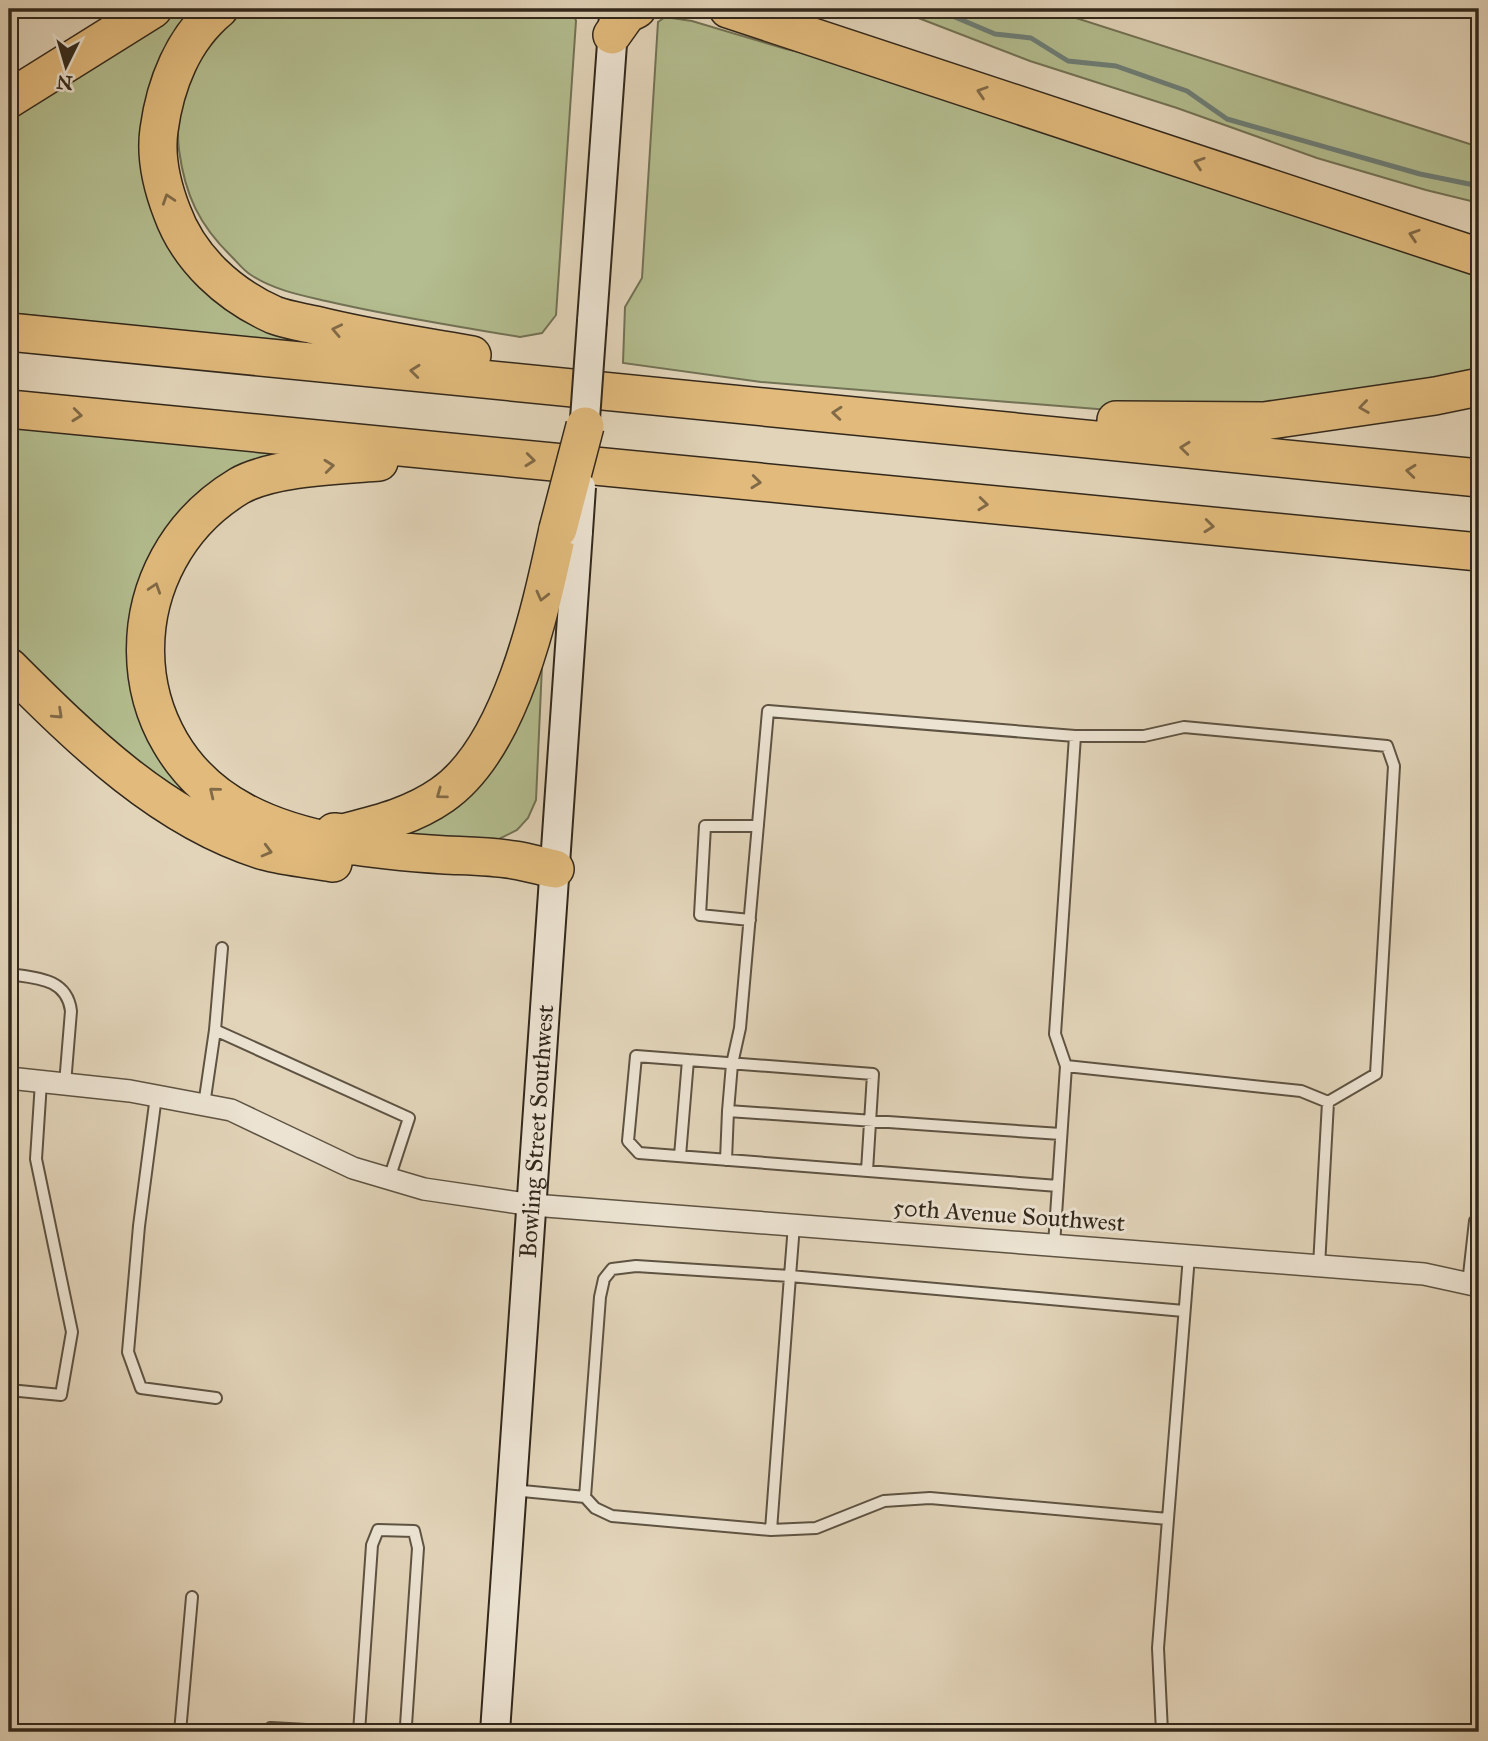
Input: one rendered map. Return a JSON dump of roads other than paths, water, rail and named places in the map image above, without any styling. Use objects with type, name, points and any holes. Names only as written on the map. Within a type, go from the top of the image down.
[{"type":"highway","points":[[9,99],[153,9]]},
{"type":"highway","points":[[219,9],[191,41],[174,70],[163,102],[158,136],[159,164],[177,227],[200,260],[231,291],[275,316],[332,330],[766,407]]},
{"type":"highway","points":[[613,22],[637,9]]},
{"type":"highway","points":[[728,9],[1479,257]]},
{"type":"highway","points":[[9,332],[1479,478]]},
{"type":"highway","points":[[884,418],[1264,421],[1479,387]]},
{"type":"highway","points":[[9,409],[1479,552]]},
{"type":"highway","points":[[274,824],[343,833],[395,820],[444,794],[468,771],[506,709],[568,530],[585,426]]},
{"type":"highway","points":[[462,453],[288,470],[241,485],[201,515],[169,556],[155,586],[146,625],[145,667],[158,720],[172,748],[191,772],[218,796],[244,813],[324,841],[402,852],[513,859],[555,869]]},
{"type":"highway","points":[[1340,538],[1479,565]]},
{"type":"highway","points":[[9,667],[99,751],[167,805],[213,831],[265,851],[356,867],[511,873],[555,869]]},
{"type":"main road","points":[[585,426],[613,22]]},
{"type":"main road","name":"Bowling Street Southwest","points":[[495,1732],[555,869],[568,530]]},
{"type":"street","name":"50th Avenue Southwest","points":[[9,1078],[156,1096],[231,1110],[353,1168],[424,1189],[533,1205],[1424,1274],[1474,1285]]},
{"type":"lane","points":[[726,1160],[732,1063],[740,1028],[768,711],[1075,736],[1143,736],[1184,727],[1387,746],[1394,766],[1376,1074],[1328,1102]]},
{"type":"lane","points":[[1054,1245],[1066,1066],[1055,1034],[1075,736]]},
{"type":"lane","points":[[750,920],[700,915],[705,826],[758,826]]},
{"type":"lane","points":[[204,1105],[215,1030],[222,948]]},
{"type":"lane","points":[[9,974],[48,981],[63,990],[70,1000],[65,1084]]},
{"type":"lane","points":[[215,1030],[410,1118],[389,1179]]},
{"type":"lane","points":[[867,1171],[873,1074],[636,1056],[628,1140],[639,1153],[680,1156],[726,1160],[1058,1186]]},
{"type":"lane","points":[[680,1156],[688,1060]]},
{"type":"lane","points":[[1066,1066],[1301,1091],[1328,1102]]},
{"type":"lane","points":[[9,1390],[61,1395],[72,1332],[36,1159],[41,1082]]},
{"type":"lane","points":[[156,1096],[139,1226],[128,1352],[141,1388],[216,1398]]},
{"type":"lane","points":[[1319,1266],[1328,1102]]},
{"type":"lane","points":[[729,1111],[1061,1135]]},
{"type":"lane","points":[[1474,1285],[1475,1221],[1479,1221]]},
{"type":"lane","points":[[771,1530],[794,1225]]},
{"type":"lane","points":[[1162,1732],[1158,1648],[1189,1256]]},
{"type":"lane","points":[[585,1497],[600,1297],[604,1279],[612,1269],[636,1266],[790,1276],[1184,1311]]},
{"type":"lane","points":[[512,1490],[585,1497],[595,1508],[612,1516],[771,1530],[816,1528],[884,1501],[930,1498],[1168,1519]]},
{"type":"lane","points":[[359,1732],[372,1545],[378,1530],[414,1531],[418,1548],[406,1725],[402,1732]]},
{"type":"lane","points":[[180,1732],[192,1597]]},
{"type":"lane","points":[[270,1732],[271,1728],[342,1732]]},
{"type":"waterway","points":[[936,9],[995,34],[1031,38],[1068,61],[1116,66],[1187,91],[1227,119],[1420,174],[1479,186]]}]
